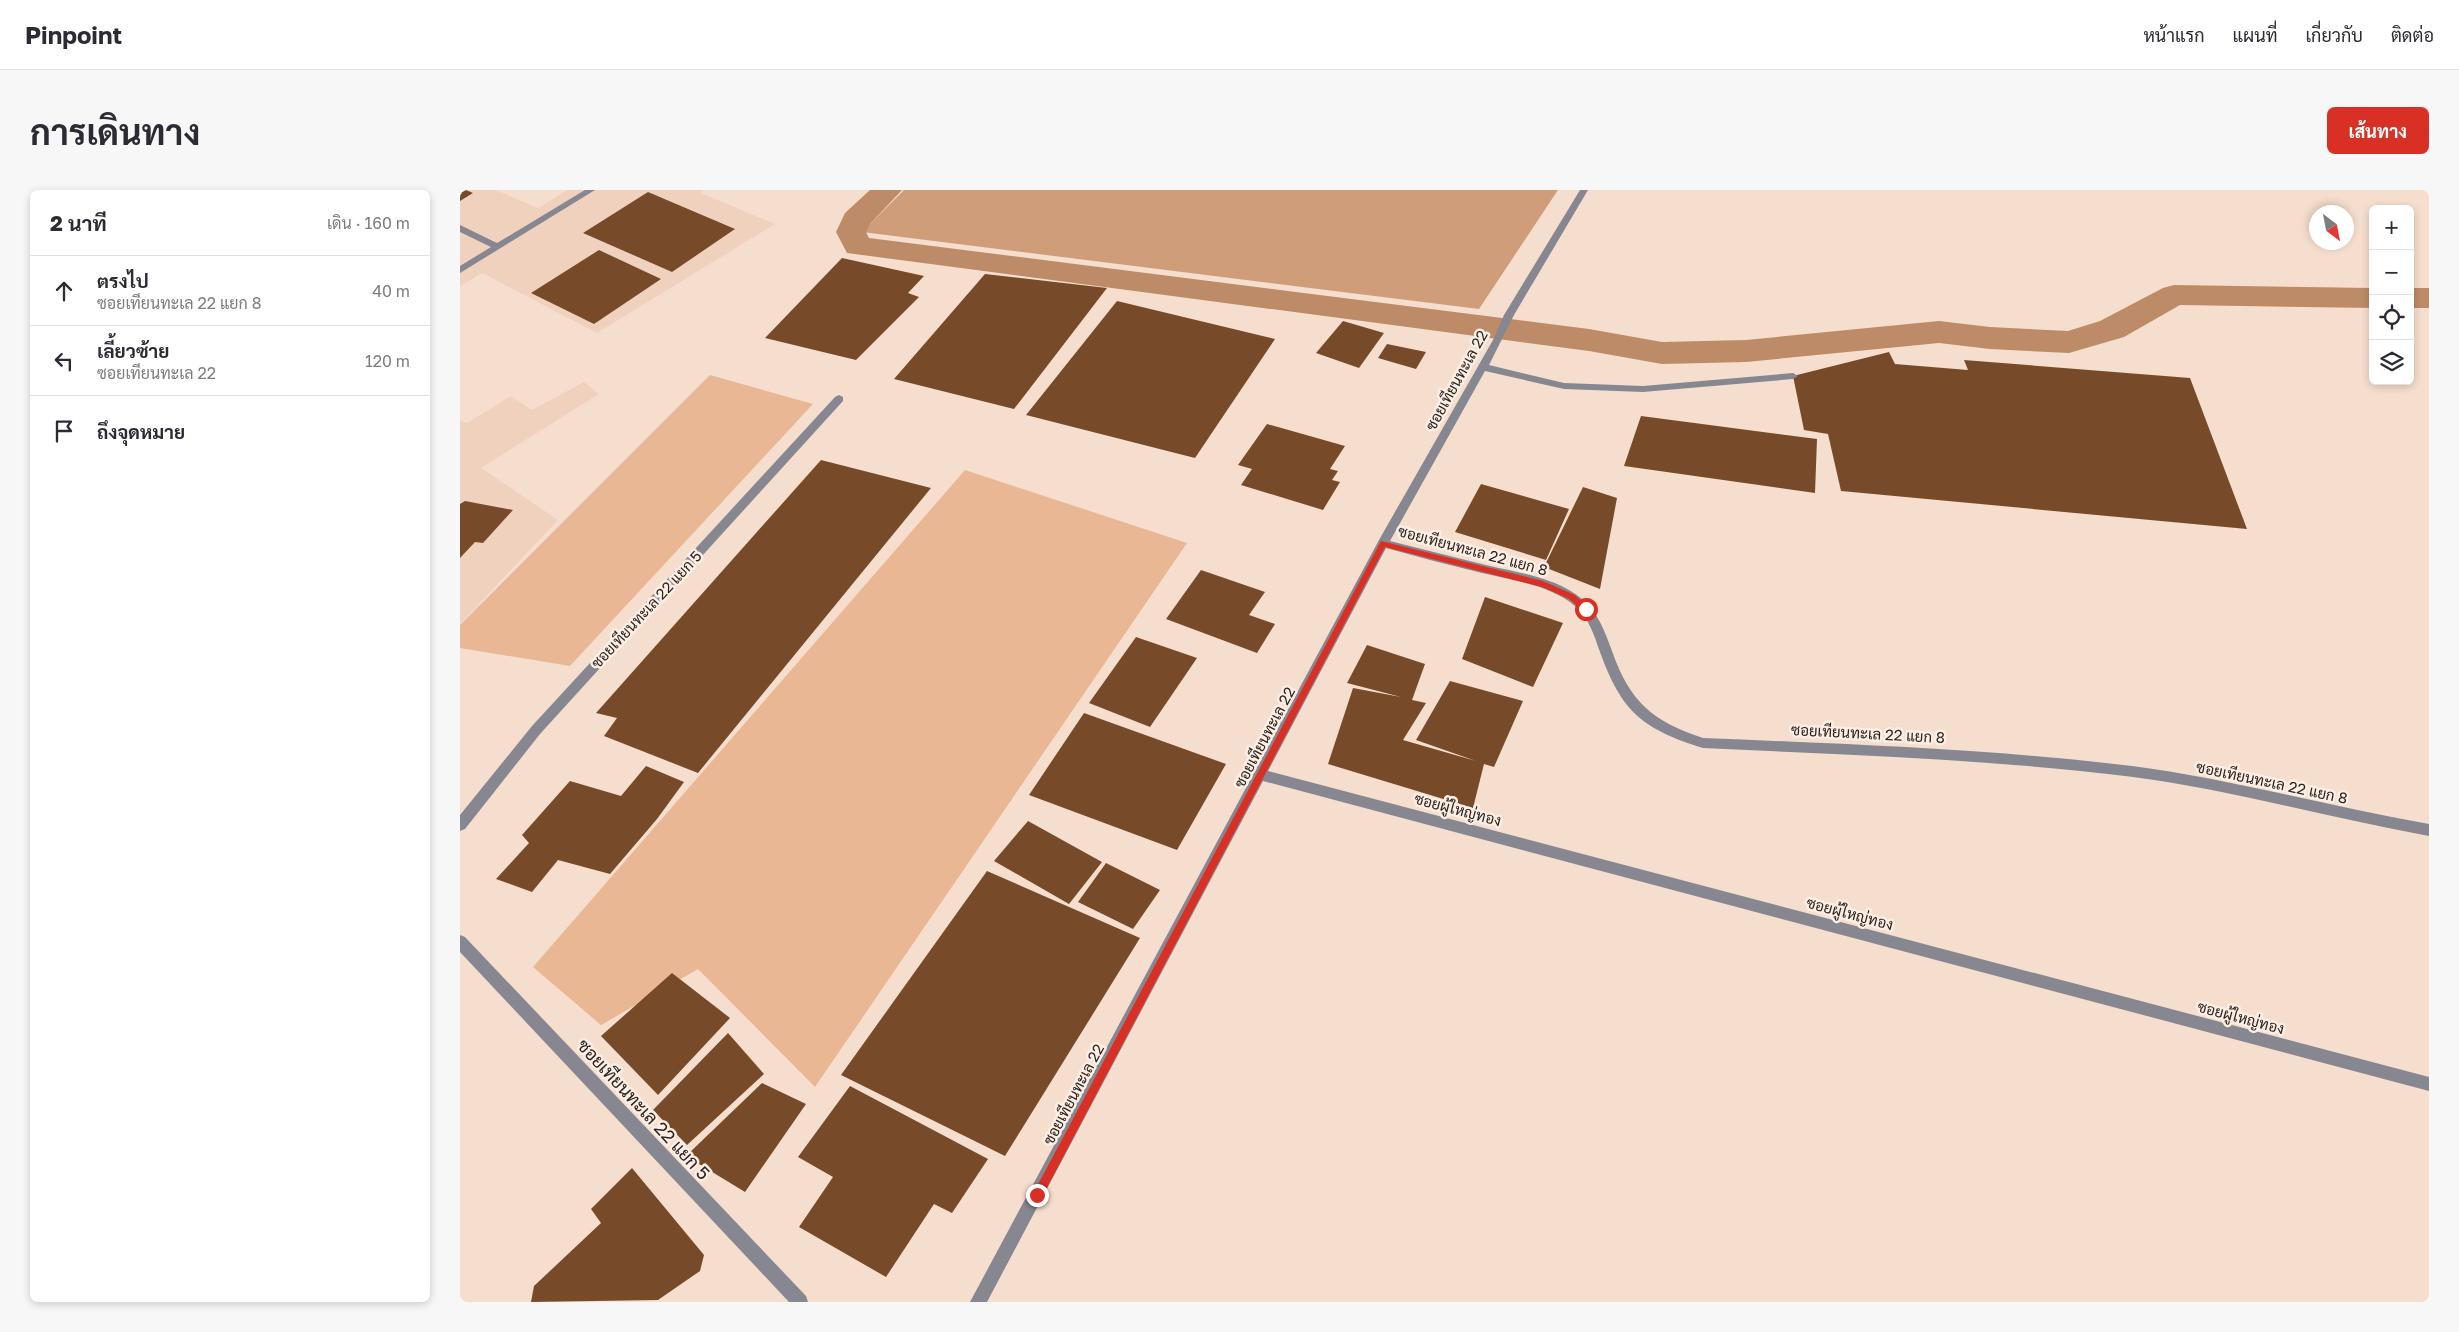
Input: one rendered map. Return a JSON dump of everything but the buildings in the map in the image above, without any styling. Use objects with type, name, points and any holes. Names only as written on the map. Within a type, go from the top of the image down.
[{"type":"street","points":[[460,270],[590,190]]},
{"type":"street","name":"ซอยเทียนทะเล 22","points":[[978,1302],[1262,775],[1383,543],[1498,340],[1509,315],[1584,190]]},
{"type":"street","points":[[460,228],[498,247]]},
{"type":"street","points":[[1483,367],[1564,386],[1643,390],[1793,376]]},
{"type":"street","name":"ซอยเทียนทะเล 22 แยก 5","points":[[460,825],[536,730],[839,399]]},
{"type":"street","name":"ซอยเทียนทะเล 22 แยก 8","points":[[1383,543],[1543,584],[1572,597],[1586,609],[1599,631],[1612,668],[1631,702],[1644,717],[1670,734],[1703,743],[1983,756],[2134,772],[2228,788],[2429,830]]},
{"type":"street","name":"ซอยผู้ใหญ่ทอง","points":[[1262,775],[2429,1084]]},
{"type":"street","name":"ซอยเทียนทะเล 22 แยก 5","points":[[460,942],[800,1302]]},
{"type":"shaded area","points":[[460,190],[496,190],[538,208],[567,190],[704,190],[701,193],[775,224],[597,333],[482,273],[460,286]]},
{"type":"shaded area","points":[[904,190],[1558,190],[1479,309],[862,232]]},
{"type":"shaded area","points":[[710,375],[813,404],[570,666],[460,648],[460,625]]},
{"type":"shaded area","points":[[584,382],[599,394],[481,468],[558,520],[460,624],[460,420],[467,423],[511,396],[532,410]]},
{"type":"shaded area","points":[[965,470],[1187,543],[815,1087],[698,969],[601,1025],[533,967]]},
{"type":"waterway","points":[[887,190],[856,220],[851,232],[858,246],[1589,340],[1662,353],[1746,351],[1939,332],[1990,338],[2069,342],[2112,329],[2174,295],[2369,298]]},
{"type":"waterway","points":[[2414,298],[2429,298]]},
{"type":"route","points":[[1037,1195],[1262,775],[1383,543],[1543,584],[1572,597],[1586,609]]}]
